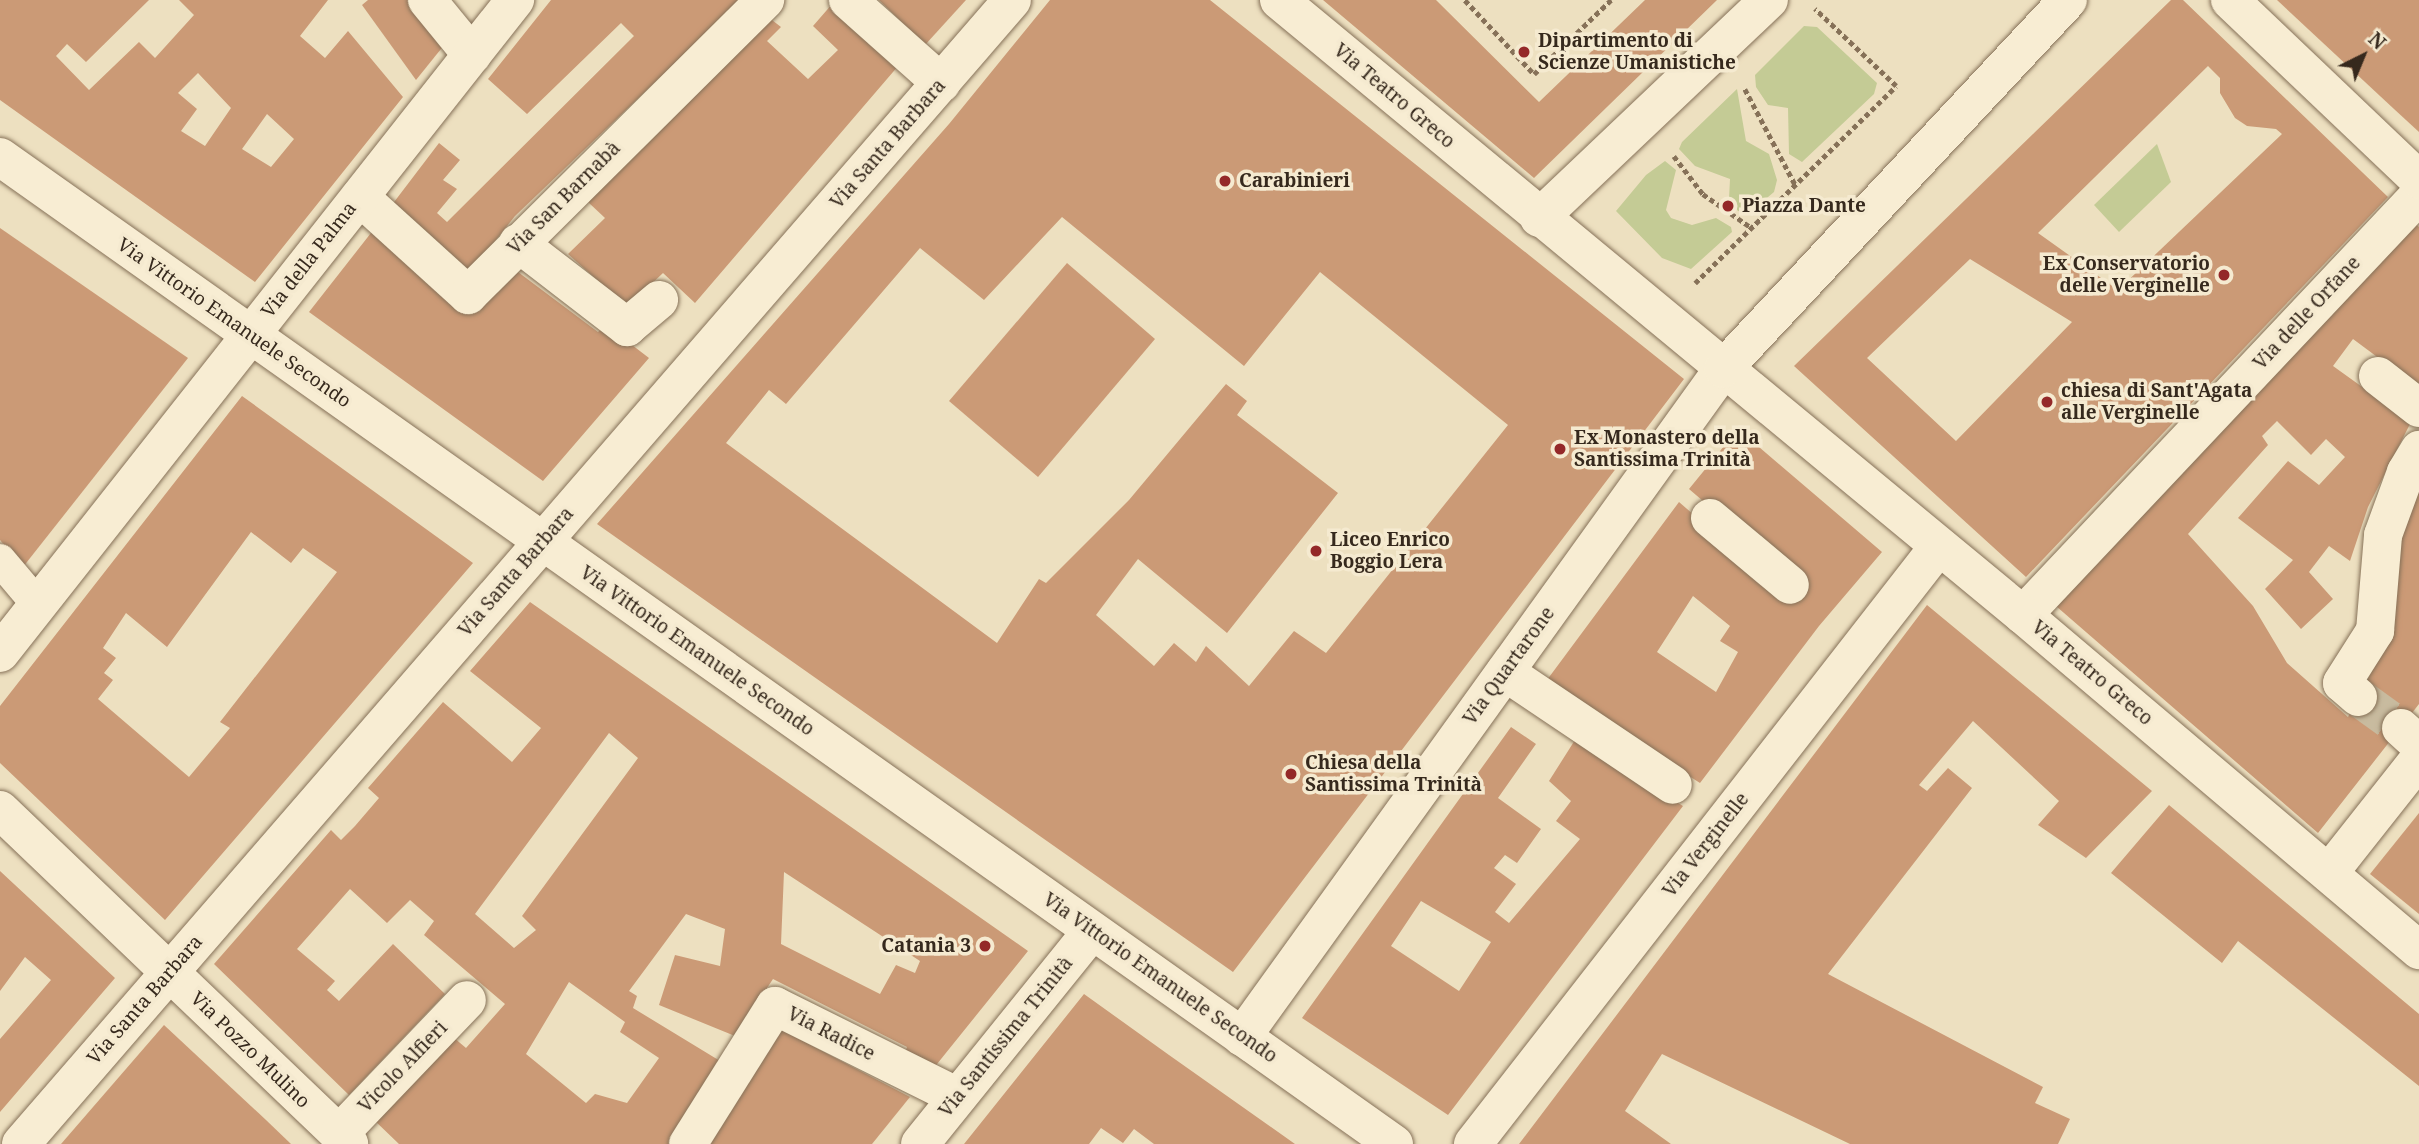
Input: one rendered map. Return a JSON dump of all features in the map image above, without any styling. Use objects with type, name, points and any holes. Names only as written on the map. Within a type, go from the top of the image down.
[{"type":"street","points":[[427,0],[472,55]]},
{"type":"street","name":"Via della Palma","points":[[0,653],[515,0]]},
{"type":"street","name":"Via San Barnabà","points":[[360,197],[468,295],[765,0]]},
{"type":"street","points":[[848,0],[941,83]]},
{"type":"street","name":"Via Santa Barbara","points":[[21,1144],[1013,0]]},
{"type":"street","name":"Via Teatro Greco","points":[[1279,0],[1539,218],[1713,384],[1762,401],[2023,615],[2419,950]]},
{"type":"street","points":[[1539,218],[1769,0]]},
{"type":"street","name":"Via Quartarone","points":[[1242,1037],[1713,384],[2068,0]]},
{"type":"street","points":[[2230,0],[2419,180]]},
{"type":"street","name":"Via Vittorio Emanuele Secondo","points":[[0,158],[1394,1144]]},
{"type":"street","name":"Via delle Orfane","points":[[2023,615],[2419,195]]},
{"type":"street","points":[[518,243],[627,327],[659,300]]},
{"type":"street","points":[[2378,376],[2419,408]]},
{"type":"street","points":[[2358,696],[2343,683],[2375,631],[2383,535],[2419,450]]},
{"type":"street","points":[[1710,518],[1790,585]]},
{"type":"street","name":"Via Verginelle","points":[[1473,1144],[1939,546]]},
{"type":"street","points":[[1505,672],[1673,785]]},
{"type":"street","points":[[2329,873],[2413,744]]},
{"type":"street","name":"Via Pozzo Mulino","points":[[0,810],[344,1139]]},
{"type":"street","name":"Via Santissima Trinità","points":[[920,1144],[1092,931]]},
{"type":"street","name":"Vicolo Alfieri","points":[[344,1139],[467,1000]]},
{"type":"street","name":"Via Radice","points":[[688,1144],[775,1006],[958,1097]]},
{"type":"lane","points":[[0,561],[38,605]]},
{"type":"path","points":[[1465,0],[1534,74],[1611,0]]},
{"type":"path","points":[[1686,291],[1896,86],[1805,0]]},
{"type":"path","points":[[1723,44],[1796,186]]},
{"type":"path","points":[[1669,151],[1703,194],[1752,228]]},
{"type":"green space","points":[[1804,26],[1817,27],[1877,83],[1874,94],[1802,162],[1789,154],[1788,108],[1768,105],[1756,87],[1755,75]]},
{"type":"green space","points":[[1737,89],[1746,141],[1769,154],[1777,180],[1774,192],[1749,213],[1738,211],[1729,199],[1730,179],[1695,166],[1679,149],[1682,142]]},
{"type":"green space","points":[[2157,144],[2171,182],[2119,232],[2094,205]]},
{"type":"green space","points":[[1665,161],[1676,170],[1666,210],[1671,218],[1692,225],[1716,218],[1731,227],[1732,232],[1691,269],[1662,258],[1616,211],[1646,175]]},
{"type":"building","points":[[0,0],[149,0],[86,62],[67,44],[56,56],[89,90],[139,42],[155,58],[194,15],[179,0],[328,0],[300,36],[325,58],[348,31],[403,97],[255,282],[0,100]],"holes":[[[198,73],[231,108],[205,146],[181,131],[197,109],[178,93]],[[267,114],[294,139],[271,167],[242,149]]]},
{"type":"building","points":[[368,0],[411,0],[445,44],[416,80],[362,5]]},
{"type":"building","points":[[551,0],[741,0],[515,216],[464,280],[388,210],[439,143],[460,160],[443,180],[457,189],[437,213],[447,222],[634,36],[621,23],[527,114],[488,79]]},
{"type":"building","points":[[879,0],[966,0],[925,45]]},
{"type":"building","name":"Ex Monastero della Santissima Trinità","points":[[1050,0],[1210,0],[1684,379],[1233,972],[597,524],[949,124]],"holes":[[[1062,217],[1244,366],[1320,272],[1508,425],[1326,653],[1294,631],[1249,686],[1206,646],[1196,662],[1174,643],[1154,666],[1096,615],[1138,559],[1227,633],[1338,493],[1237,415],[1247,401],[1226,384],[1129,500],[1046,583],[1039,579],[997,643],[726,443],[769,390],[786,404],[920,248],[984,300]]]},
{"type":"building","name":"Dipartimento di Scienze Umanistiche","points":[[1323,0],[1436,0],[1539,102],[1645,0],[1717,0],[1534,178]]},
{"type":"building","name":"Ex Conservatorio delle Verginelle","points":[[2171,0],[2183,0],[2388,197],[2026,577],[1794,366]],"holes":[[[2208,66],[2220,78],[2220,93],[2235,118],[2247,126],[2276,129],[2282,134],[2118,290],[2038,233]],[[1970,259],[2072,322],[1956,441],[1867,358]]]},
{"type":"building","points":[[2277,0],[2419,0],[2419,132],[2394,109]]},
{"type":"building","points":[[833,3],[899,65],[695,303],[663,273],[627,307],[568,254],[605,218],[588,202],[768,17],[781,27],[767,41],[808,79],[838,50],[813,26]]},
{"type":"building","points":[[2410,219],[2419,227],[2419,388],[2353,339],[2333,366],[2411,422],[2368,507],[2350,561],[2329,546],[2309,572],[2333,599],[2301,629],[2265,589],[2293,560],[2238,518],[2288,461],[2319,485],[2345,457],[2326,439],[2311,455],[2277,421],[2262,436],[2268,445],[2188,534],[2253,606],[2287,663],[2348,717],[2385,646],[2401,536],[2419,491],[2419,704],[2318,833],[2049,600]]},
{"type":"building","points":[[378,224],[470,311],[514,269],[598,332],[606,325],[649,358],[543,481],[309,312]]},
{"type":"building","points":[[0,228],[188,358],[23,567],[0,540]]},
{"type":"building","points":[[1067,263],[1155,339],[1038,477],[949,401]]},
{"type":"building","points":[[242,396],[473,563],[165,920],[0,763],[0,706]],"holes":[[[251,532],[291,563],[303,548],[337,572],[220,722],[230,728],[189,777],[98,699],[113,680],[104,673],[116,658],[103,648],[126,613],[167,647]]]},
{"type":"building","points":[[1738,429],[1882,552],[1819,626],[1700,783],[1544,684],[1679,502],[1709,528],[1794,579],[1689,489]],"holes":[[[1693,596],[1730,626],[1720,641],[1738,652],[1716,692],[1657,652]]]},
{"type":"building","points":[[530,602],[1028,951],[933,1069],[904,1057],[907,1047],[773,979],[735,1036],[659,1005],[675,955],[720,966],[725,929],[686,914],[629,991],[637,996],[633,1008],[725,1064],[672,1144],[399,1144],[373,1119],[453,1037],[466,1048],[505,1004],[424,935],[434,921],[410,900],[387,923],[350,889],[297,949],[335,981],[327,990],[339,1001],[393,944],[445,994],[349,1095],[214,964],[331,830],[341,840],[355,826],[379,798],[368,788],[443,702],[512,762],[541,728],[470,671]],"holes":[[[609,733],[638,758],[522,916],[536,930],[514,948],[475,914]],[[784,872],[920,961],[915,973],[896,965],[880,994],[781,944]],[[569,982],[625,1022],[620,1032],[659,1058],[627,1103],[595,1094],[586,1103],[526,1054]]]},
{"type":"building","points":[[1927,605],[2152,791],[2086,858],[2038,825],[2059,801],[1973,721],[1919,785],[1927,791],[1948,768],[1972,788],[1828,974],[2043,1087],[2035,1103],[2070,1119],[2058,1144],[1850,1144],[1662,1054],[1625,1111],[1671,1144],[1519,1144]]},
{"type":"building","points":[[1511,727],[1536,744],[1498,798],[1541,829],[1517,863],[1505,855],[1494,868],[1516,884],[1495,912],[1509,923],[1580,839],[1556,821],[1571,801],[1549,781],[1575,740],[1683,806],[1448,1115],[1302,1018]],"holes":[[[1421,901],[1491,942],[1459,991],[1391,946]]]},
{"type":"building","points":[[2169,805],[2419,1014],[2419,1086],[2238,941],[2222,963],[2111,873]]},
{"type":"building","points":[[2419,813],[2419,914],[2370,874]]},
{"type":"building","points":[[0,871],[115,978],[0,1112],[0,1039],[51,980],[25,957],[0,991]]},
{"type":"building","points":[[1084,994],[1295,1144],[1154,1144],[1134,1129],[1123,1143],[1101,1128],[1089,1144],[964,1144]]},
{"type":"building","points":[[164,1025],[266,1120],[291,1144],[61,1144]]},
{"type":"building","points":[[780,1029],[910,1097],[872,1144],[703,1144]]},
{"type":"tunnel","points":[[2358,697],[2401,728]]},
{"type":"place","name":"Dipartimento di Scienze Umanistiche","points":[[1524,52]]},
{"type":"place","name":"Carabinieri","points":[[1225,181]]},
{"type":"place","name":"Piazza Dante","points":[[1728,206]]},
{"type":"place","name":"Ex Conservatorio delle Verginelle","points":[[2224,275]]},
{"type":"place","name":"chiesa di Sant'Agata alle Verginelle","points":[[2047,402]]},
{"type":"place","name":"Ex Monastero della Santissima Trinità","points":[[1560,449]]},
{"type":"place","name":"Liceo Enrico Boggio Lera","points":[[1316,551]]},
{"type":"place","name":"Chiesa della Santissima Trinità","points":[[1291,774]]},
{"type":"place","name":"Catania 3","points":[[985,946]]}]
